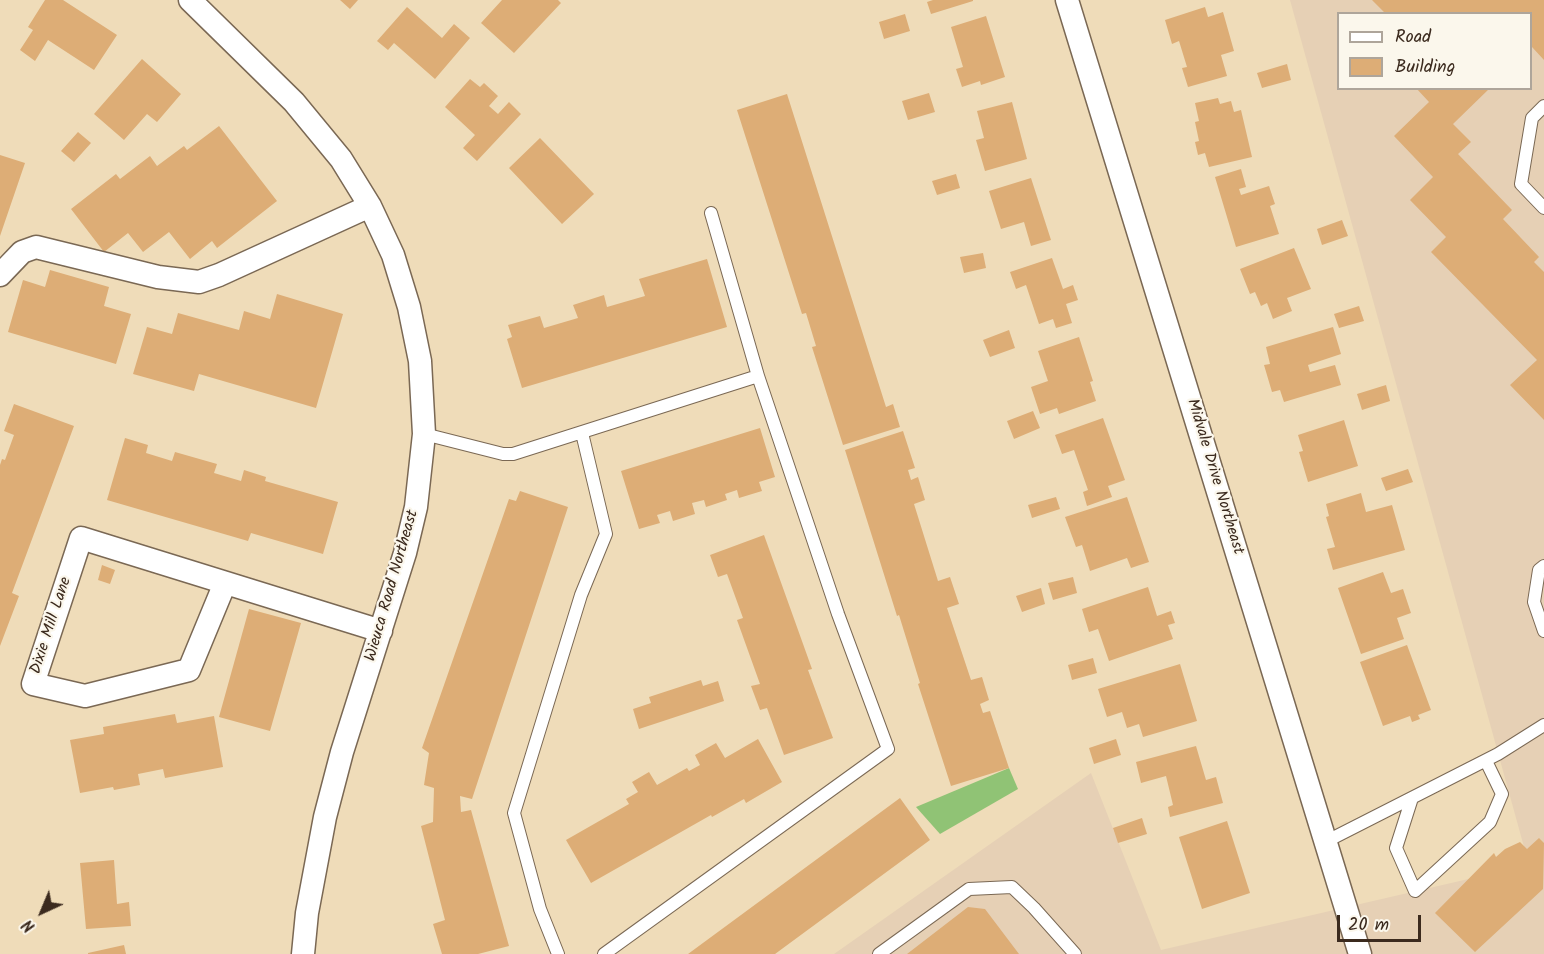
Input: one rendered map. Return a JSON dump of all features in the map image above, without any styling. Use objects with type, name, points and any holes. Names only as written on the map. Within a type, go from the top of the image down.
[{"type":"street","name":"Wieuca Road Northeast","points":[[190,0],[294,102],[341,159],[370,206],[393,255],[409,307],[420,361],[424,435],[416,507],[405,553],[342,752],[325,817],[307,913],[303,954]]},
{"type":"street","name":"Midvale Drive Northeast","points":[[1067,0],[1360,954]]},
{"type":"street","points":[[0,275],[22,252],[36,247],[158,277],[199,282],[370,206]]},
{"type":"street","name":"Dixie Mill Lane","points":[[225,583],[189,670],[85,696],[33,684],[81,538],[381,631]]},
{"type":"lane","points":[[1544,106],[1532,118],[1521,184],[1544,208]]},
{"type":"lane","points":[[604,954],[888,749],[838,614],[758,376],[711,213]]},
{"type":"lane","points":[[424,435],[503,454],[513,454],[758,376]]},
{"type":"lane","points":[[558,954],[540,909],[514,813],[581,595],[606,534],[582,433]]},
{"type":"lane","points":[[1544,566],[1539,570],[1534,602],[1544,632]]},
{"type":"lane","points":[[1325,842],[1486,761],[1544,726]]},
{"type":"lane","points":[[1412,798],[1396,848],[1415,891],[1490,822],[1502,794],[1486,761]]},
{"type":"lane","points":[[879,954],[969,890],[1012,887],[1075,954]]},
{"type":"shaded area","points":[[1290,0],[1544,0],[1544,954],[834,954],[1091,773],[1161,950],[1529,865]]},
{"type":"green space","points":[[1009,768],[1018,789],[940,834],[916,807]]},
{"type":"building","points":[[45,0],[63,0],[117,35],[94,70],[48,40],[35,61],[20,50],[33,30],[28,27]]},
{"type":"building","points":[[340,0],[358,0],[350,9]]},
{"type":"building","points":[[502,0],[558,0],[561,3],[514,53],[481,23]]},
{"type":"building","points":[[933,0],[973,1],[931,14],[927,2]]},
{"type":"building","points":[[1372,0],[1544,0],[1544,60],[1532,47],[1532,12],[1384,12]]},
{"type":"building","points":[[407,7],[442,38],[454,24],[470,38],[435,79],[394,43],[388,50],[377,41]]},
{"type":"building","points":[[1205,7],[1208,17],[1223,12],[1234,51],[1221,55],[1227,76],[1188,87],[1182,68],[1187,67],[1179,41],[1172,44],[1165,20]]},
{"type":"building","points":[[905,14],[910,31],[884,39],[879,22]]},
{"type":"building","points":[[986,16],[1005,77],[981,85],[980,81],[962,87],[956,69],[963,67],[951,27]]},
{"type":"building","points":[[142,59],[181,94],[157,122],[147,114],[124,140],[94,114]]},
{"type":"building","points":[[1287,64],[1291,80],[1262,88],[1257,73]]},
{"type":"building","points":[[470,79],[480,87],[484,83],[498,96],[489,106],[498,114],[509,102],[521,114],[477,161],[463,148],[475,135],[445,107]]},
{"type":"building","points":[[1418,90],[1488,90],[1453,124],[1471,142],[1458,154],[1512,210],[1503,219],[1539,257],[1534,262],[1544,272],[1544,420],[1510,385],[1537,360],[1431,252],[1446,237],[1410,200],[1433,177],[1394,136],[1429,102]]},
{"type":"building","points":[[929,93],[935,112],[908,120],[902,101]]},
{"type":"building","points":[[787,94],[886,407],[893,404],[900,427],[843,445],[812,347],[816,346],[806,313],[802,314],[737,110]]},
{"type":"building","points":[[1218,98],[1220,104],[1231,101],[1234,112],[1241,110],[1252,157],[1209,167],[1205,153],[1198,155],[1195,142],[1199,141],[1195,122],[1199,121],[1195,103]]},
{"type":"building","points":[[1012,102],[1027,159],[985,171],[976,140],[984,138],[977,111]]},
{"type":"building","points":[[219,126],[277,201],[217,248],[212,241],[190,259],[169,232],[143,252],[128,233],[104,252],[71,209],[116,174],[120,179],[150,156],[157,166],[184,146],[187,150]]},
{"type":"building","points":[[78,132],[91,143],[74,162],[61,151]]},
{"type":"building","points":[[540,138],[594,194],[562,224],[509,168]]},
{"type":"building","points":[[0,155],[25,163],[0,236]]},
{"type":"building","points":[[1241,169],[1246,187],[1239,189],[1241,195],[1269,186],[1275,204],[1270,206],[1279,234],[1236,247],[1215,177]]},
{"type":"building","points":[[956,174],[960,188],[937,195],[932,181]]},
{"type":"building","points":[[1031,178],[1051,240],[1031,246],[1024,222],[1001,229],[989,191]]},
{"type":"building","points":[[1342,220],[1348,236],[1322,245],[1317,229]]},
{"type":"building","points":[[1294,248],[1311,289],[1287,298],[1292,311],[1273,319],[1267,303],[1261,306],[1255,292],[1250,294],[1240,269]]},
{"type":"building","points":[[983,253],[986,268],[964,273],[960,257]]},
{"type":"building","points":[[1052,258],[1063,289],[1073,285],[1078,300],[1066,304],[1072,323],[1056,328],[1053,319],[1039,324],[1026,285],[1016,289],[1010,272]]},
{"type":"building","points":[[707,259],[727,327],[522,388],[507,339],[512,337],[508,325],[540,316],[544,328],[578,318],[573,305],[604,295],[607,307],[645,296],[639,279]]},
{"type":"building","points":[[50,270],[109,287],[104,306],[131,314],[116,364],[8,332],[23,280],[45,287]]},
{"type":"building","points":[[277,294],[343,314],[316,408],[199,374],[194,391],[133,374],[147,327],[172,334],[178,313],[239,330],[244,311],[270,319]]},
{"type":"building","points":[[1359,306],[1364,321],[1339,328],[1334,314]]},
{"type":"building","points":[[1333,327],[1341,354],[1308,365],[1310,372],[1335,365],[1341,385],[1284,402],[1280,390],[1272,392],[1264,365],[1270,364],[1266,347]]},
{"type":"building","points":[[1009,330],[1015,348],[990,357],[983,340]]},
{"type":"building","points":[[1079,337],[1093,381],[1090,382],[1096,401],[1059,414],[1057,408],[1040,414],[1031,387],[1048,381],[1038,351]]},
{"type":"building","points":[[1386,385],[1390,401],[1362,410],[1357,394]]},
{"type":"building","points":[[14,404],[74,426],[12,593],[19,596],[0,646],[0,465],[2,459],[5,460],[14,435],[4,431]]},
{"type":"building","points":[[1033,411],[1040,428],[1014,439],[1007,421]]},
{"type":"building","points":[[1103,418],[1125,480],[1108,486],[1112,497],[1087,506],[1083,492],[1088,490],[1074,450],[1062,454],[1055,435]]},
{"type":"building","points":[[1344,420],[1358,466],[1308,482],[1299,452],[1303,451],[1298,435]]},
{"type":"building","points":[[760,428],[775,477],[759,482],[762,491],[739,498],[737,490],[725,494],[727,500],[706,507],[704,500],[692,503],[695,514],[673,521],[670,511],[657,515],[660,523],[639,529],[621,471]]},
{"type":"building","points":[[903,431],[915,468],[908,470],[911,480],[918,477],[925,500],[914,504],[938,581],[950,577],[959,604],[947,608],[971,680],[982,677],[989,700],[980,704],[983,713],[990,711],[1009,768],[951,786],[918,684],[920,683],[899,615],[897,616],[845,450]]},
{"type":"building","points":[[125,438],[148,445],[146,453],[172,461],[175,452],[217,464],[214,473],[241,481],[244,470],[266,477],[265,481],[338,502],[323,554],[251,533],[248,541],[107,500]]},
{"type":"building","points":[[1408,469],[1413,482],[1386,491],[1381,478]]},
{"type":"building","points":[[520,491],[568,507],[472,799],[460,796],[461,812],[471,810],[509,946],[478,954],[442,954],[433,924],[445,920],[421,826],[433,822],[434,788],[424,785],[429,753],[422,748],[509,499],[516,501]]},
{"type":"building","points":[[1361,493],[1366,512],[1392,505],[1405,550],[1333,570],[1327,549],[1335,547],[1326,517],[1329,516],[1326,504]]},
{"type":"building","points":[[1056,497],[1060,509],[1032,518],[1028,505]]},
{"type":"building","points":[[1127,497],[1149,562],[1131,568],[1127,558],[1090,571],[1082,545],[1076,547],[1065,517]]},
{"type":"building","points":[[764,535],[812,669],[808,670],[833,738],[784,755],[767,708],[760,710],[751,686],[760,684],[737,620],[743,618],[727,574],[718,577],[710,555]]},
{"type":"building","points":[[102,565],[115,570],[110,584],[98,580]]},
{"type":"building","points":[[1383,572],[1391,593],[1403,589],[1411,613],[1397,618],[1404,639],[1361,654],[1338,588]]},
{"type":"building","points":[[1073,577],[1077,593],[1053,600],[1048,583]]},
{"type":"building","points":[[1148,587],[1157,616],[1171,611],[1175,623],[1168,625],[1173,639],[1109,661],[1098,629],[1089,632],[1082,609]]},
{"type":"building","points":[[1041,588],[1045,604],[1022,612],[1016,596]]},
{"type":"building","points":[[249,609],[301,623],[270,731],[219,717]]},
{"type":"building","points":[[1407,645],[1431,710],[1418,715],[1420,719],[1412,722],[1410,716],[1383,726],[1360,662]]},
{"type":"building","points":[[1093,658],[1097,673],[1072,680],[1068,665]]},
{"type":"building","points":[[1180,664],[1197,721],[1143,737],[1139,724],[1127,728],[1122,712],[1107,717],[1098,689]]},
{"type":"building","points":[[701,680],[703,686],[718,681],[724,701],[639,729],[633,709],[651,703],[649,697]]},
{"type":"building","points":[[175,714],[177,723],[214,716],[223,767],[165,778],[163,769],[138,774],[140,785],[80,793],[70,740],[104,734],[103,727]]},
{"type":"building","points":[[758,739],[782,782],[746,803],[744,799],[712,817],[711,815],[591,883],[566,840],[629,804],[626,799],[638,792],[632,782],[649,772],[657,785],[687,768],[689,771],[700,765],[695,755],[716,743],[725,758]]},
{"type":"building","points":[[1116,739],[1121,755],[1094,764],[1089,748]]},
{"type":"building","points":[[1196,746],[1206,780],[1216,777],[1223,803],[1170,817],[1168,807],[1173,805],[1166,776],[1141,783],[1136,762]]},
{"type":"building","points":[[900,798],[930,840],[775,954],[688,954]]},
{"type":"building","points":[[1142,818],[1147,834],[1118,843],[1113,828]]},
{"type":"building","points":[[1227,821],[1250,893],[1202,909],[1179,837]]},
{"type":"building","points":[[1539,838],[1544,843],[1543,889],[1475,952],[1435,913],[1494,853],[1496,857],[1505,849],[1520,842],[1527,849]]},
{"type":"building","points":[[114,860],[117,904],[129,902],[131,926],[86,929],[80,863]]},
{"type":"building","points":[[968,907],[985,909],[1019,954],[907,954]]},
{"type":"building","points":[[124,945],[126,954],[88,954],[88,953]]}]
